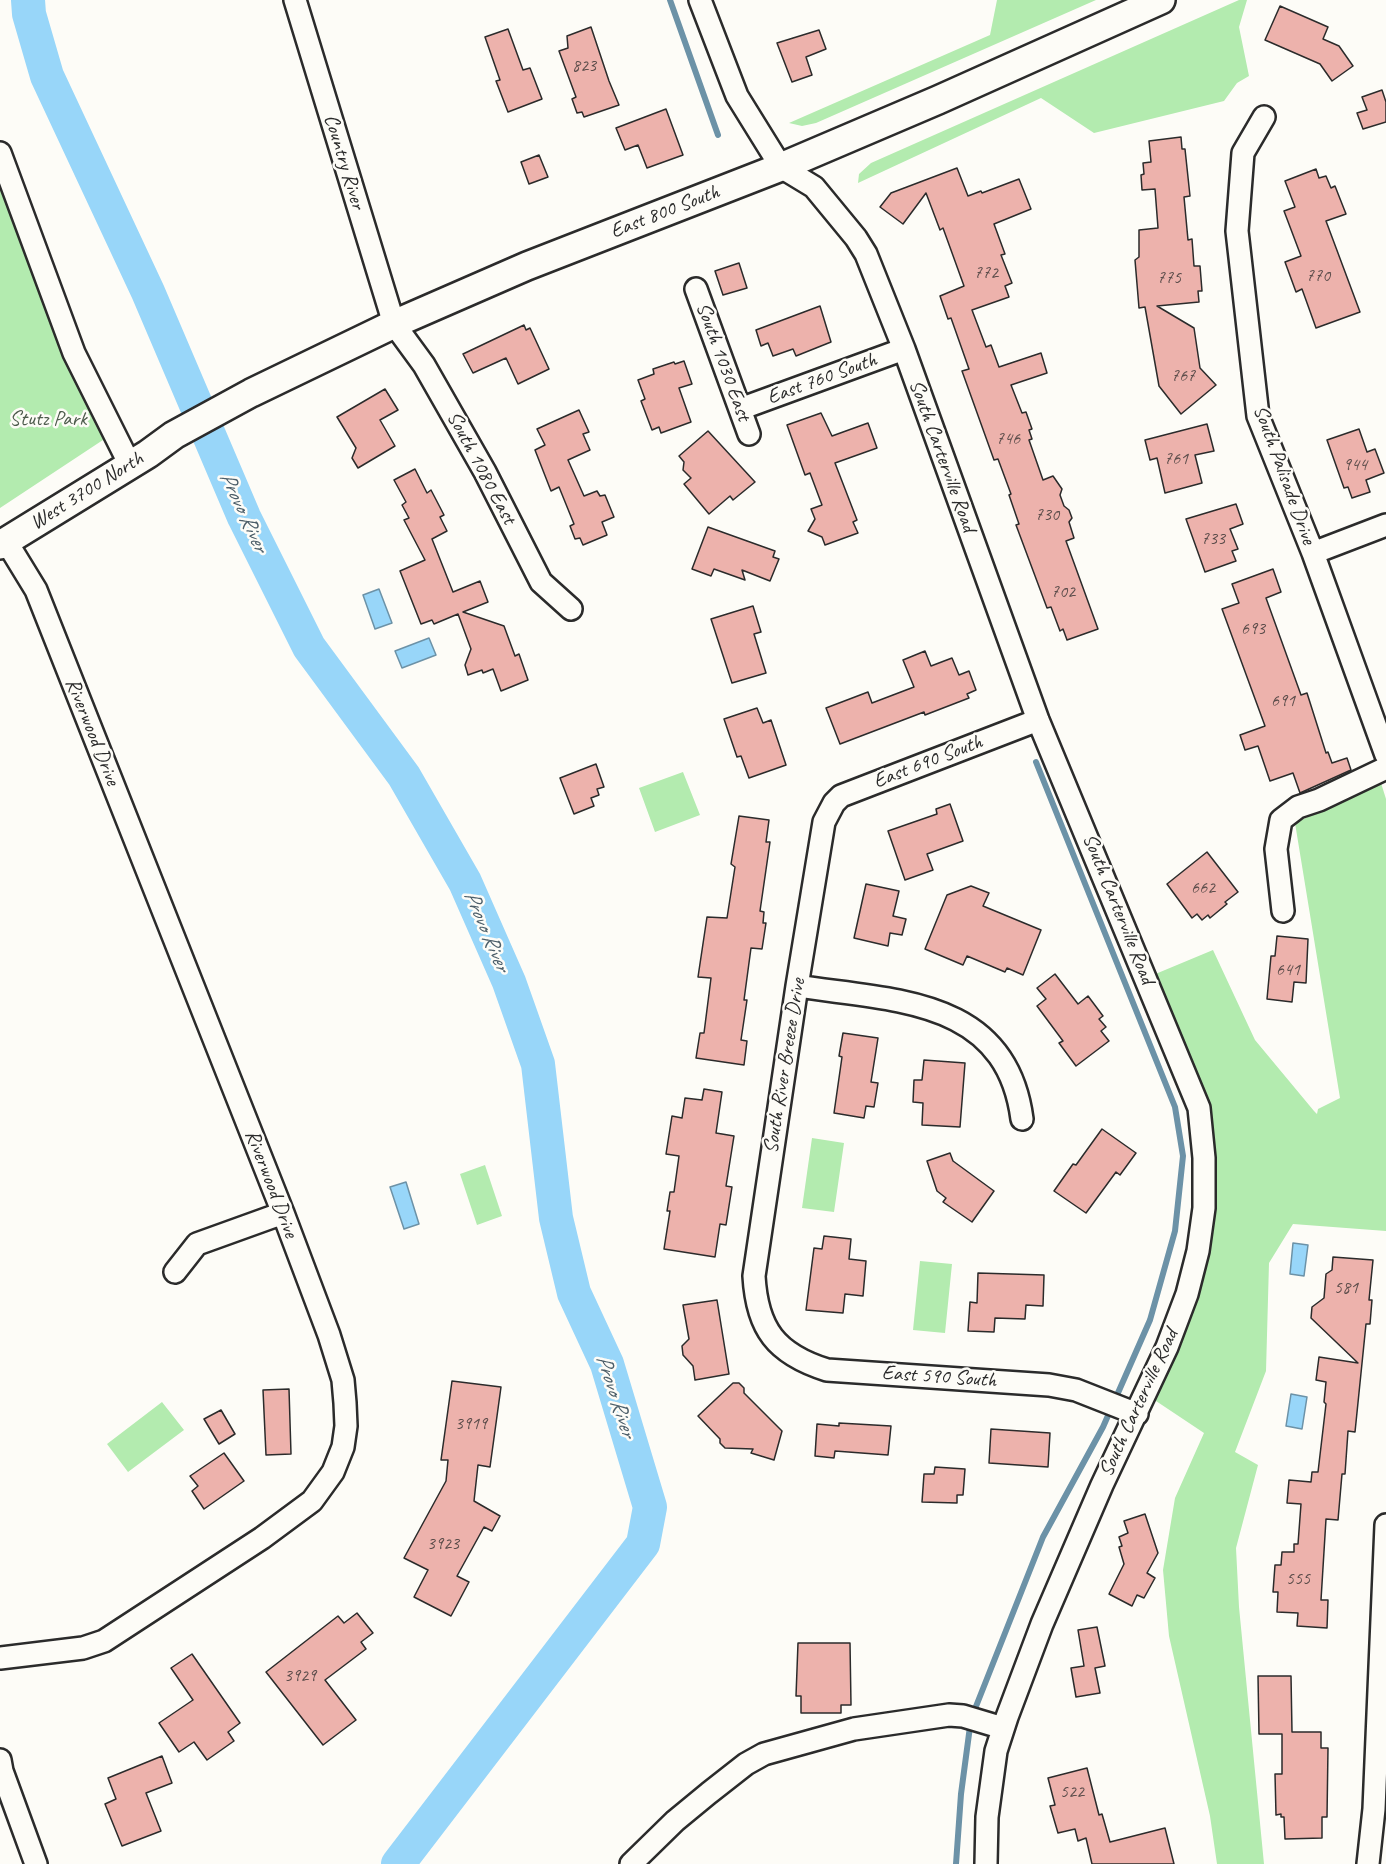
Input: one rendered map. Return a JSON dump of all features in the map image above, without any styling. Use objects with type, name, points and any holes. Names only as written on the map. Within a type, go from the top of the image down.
[{"type":"main road","name":"East 800 South","points":[[174,435],[251,393],[394,324],[527,266],[781,167],[938,100],[1161,0]]},
{"type":"main road","name":"West 3700 North","points":[[3,543],[130,465],[174,435]]},
{"type":"street","name":"Country River","points":[[295,0],[394,324]]},
{"type":"street","name":"South Carterville Road","points":[[700,0],[737,96],[781,167],[814,187],[856,238],[866,254],[904,349],[1038,720],[1199,1107],[1204,1158],[1204,1198],[1198,1251],[1187,1294],[1167,1347],[1102,1485],[1042,1624],[1003,1728],[996,1751],[987,1817],[986,1864]]},
{"type":"street","name":"South Palisade Drive","points":[[1264,117],[1243,153],[1237,231],[1258,416],[1313,553],[1386,754]]},
{"type":"street","points":[[0,153],[74,353],[130,465]]},
{"type":"street","name":"South 1030 East","points":[[696,289],[749,434]]},
{"type":"street","name":"South 1080 East","points":[[394,324],[430,374],[485,472],[541,582],[571,609]]},
{"type":"street","name":"East 760 South","points":[[740,409],[904,349]]},
{"type":"street","points":[[1313,553],[1386,525]]},
{"type":"street","name":"Riverwood Drive","points":[[0,1658],[83,1648],[117,1635],[299,1512],[324,1488],[333,1472],[343,1447],[346,1426],[343,1380],[330,1335],[283,1213],[36,590],[3,543]]},
{"type":"street","name":"East 690 South","points":[[826,817],[842,795],[1038,720]]},
{"type":"street","points":[[1283,911],[1276,849],[1281,820],[1298,807],[1319,800],[1386,768]]},
{"type":"street","name":"South River Breeze Drive","points":[[760,1315],[755,1299],[754,1276],[797,986],[826,817]]},
{"type":"street","points":[[797,986],[925,1006],[967,1024],[1005,1062],[1019,1096],[1023,1119]]},
{"type":"street","points":[[175,1272],[197,1244],[283,1213]]},
{"type":"street","name":"East 590 South","points":[[760,1315],[771,1334],[788,1352],[806,1363],[827,1370],[1049,1385],[1076,1390],[1137,1414]]},
{"type":"street","points":[[1368,1864],[1380,1809],[1386,1525]]},
{"type":"street","points":[[631,1864],[675,1821],[746,1764],[764,1754],[854,1729],[949,1716],[963,1716],[1003,1728]]},
{"type":"street","points":[[0,1760],[36,1864]]},
{"type":"green space","points":[[997,0],[1096,0],[816,123],[802,126],[789,123],[990,35]]},
{"type":"green space","points":[[1239,0],[1247,0],[1239,27],[1249,76],[1237,83],[1224,101],[1094,133],[1041,98],[858,183],[859,174],[871,163]]},
{"type":"green space","name":"Stutz Park","points":[[0,162],[106,438],[0,508]]},
{"type":"green space","points":[[683,772],[700,815],[655,832],[639,788]]},
{"type":"green space","points":[[1381,783],[1386,799],[1386,1231],[1293,1224],[1269,1263],[1266,1371],[1235,1452],[1258,1465],[1236,1548],[1239,1607],[1264,1864],[1217,1864],[1210,1816],[1169,1636],[1163,1570],[1175,1498],[1204,1433],[1153,1399],[1197,1301],[1214,1228],[1211,1136],[1153,975],[1213,950],[1255,1040],[1314,1111],[1317,1114],[1318,1109],[1340,1098],[1295,823]]},
{"type":"green space","points":[[812,1138],[844,1143],[834,1212],[802,1208]]},
{"type":"green space","points":[[485,1165],[502,1216],[477,1225],[460,1174]]},
{"type":"green space","points":[[920,1261],[952,1264],[945,1333],[913,1330]]},
{"type":"green space","points":[[162,1402],[184,1430],[128,1472],[107,1444]]},
{"type":"water","points":[[379,589],[392,623],[375,629],[363,595]]},
{"type":"water","points":[[429,638],[436,655],[402,668],[395,651]]},
{"type":"water","points":[[406,1182],[419,1224],[404,1229],[390,1187]]},
{"type":"water","points":[[1293,1243],[1308,1245],[1304,1276],[1290,1274]]},
{"type":"water","points":[[1291,1394],[1307,1397],[1302,1429],[1286,1426]]},
{"type":"building","points":[[1280,6],[1328,27],[1323,39],[1339,46],[1353,66],[1332,81],[1320,64],[1265,40]]},
{"type":"building","points":[[591,27],[619,105],[584,117],[582,112],[577,113],[572,99],[576,97],[559,51],[568,48],[567,36]]},
{"type":"building","points":[[508,29],[523,70],[530,68],[542,99],[508,112],[496,81],[500,80],[485,37]]},
{"type":"building","points":[[819,30],[826,49],[806,57],[812,75],[792,82],[777,43]]},
{"type":"building","points":[[1382,90],[1386,102],[1386,122],[1363,129],[1357,113],[1367,110],[1362,97]]},
{"type":"building","points":[[666,109],[683,155],[647,168],[638,145],[625,150],[616,128]]},
{"type":"building","points":[[1181,137],[1182,149],[1185,149],[1190,196],[1184,197],[1188,240],[1192,239],[1194,266],[1200,266],[1202,291],[1198,291],[1199,302],[1157,306],[1194,328],[1200,368],[1216,385],[1181,414],[1159,386],[1145,307],[1139,308],[1135,260],[1139,257],[1139,230],[1158,228],[1155,189],[1142,190],[1143,163],[1151,162],[1149,141]]},
{"type":"building","points":[[539,155],[548,177],[529,184],[521,162]]},
{"type":"building","points":[[957,168],[968,196],[1019,179],[1031,209],[994,224],[1005,254],[1001,255],[1012,283],[1005,286],[1009,297],[972,310],[986,347],[991,345],[999,367],[1041,353],[1047,373],[1011,385],[1022,413],[1026,412],[1032,429],[1029,430],[1032,439],[1029,440],[1043,480],[1053,476],[1062,489],[1060,495],[1072,518],[1069,522],[1074,538],[1066,541],[1098,629],[1067,640],[1063,629],[1060,631],[1051,607],[1047,608],[1016,525],[1019,524],[1009,495],[1011,494],[998,459],[994,460],[962,371],[969,369],[951,318],[948,319],[940,296],[964,286],[943,228],[940,230],[926,193],[903,224],[880,207],[891,193]]},
{"type":"building","points":[[1316,169],[1319,178],[1326,176],[1331,188],[1335,186],[1346,214],[1326,221],[1360,312],[1316,328],[1302,289],[1296,292],[1285,262],[1301,256],[1284,211],[1295,207],[1285,181]]},
{"type":"building","points":[[739,263],[747,288],[723,295],[715,271]]},
{"type":"building","points":[[820,306],[831,342],[796,356],[793,349],[773,356],[768,343],[761,346],[756,330]]},
{"type":"building","points":[[524,325],[526,330],[530,328],[549,369],[518,384],[506,358],[473,373],[463,354]]},
{"type":"building","points":[[684,361],[692,384],[679,388],[691,422],[661,433],[659,427],[652,430],[641,401],[645,399],[638,380],[654,374],[653,369]]},
{"type":"building","points":[[385,389],[398,410],[380,420],[395,446],[358,468],[352,458],[356,448],[337,417]]},
{"type":"building","points":[[579,410],[589,432],[583,434],[590,450],[568,460],[584,496],[597,491],[600,496],[605,495],[614,517],[602,522],[607,535],[583,545],[580,538],[575,539],[570,526],[574,524],[559,487],[551,491],[535,450],[545,445],[537,429]]},
{"type":"building","points":[[821,413],[832,436],[868,423],[877,448],[835,463],[857,520],[853,522],[858,533],[825,545],[822,537],[808,531],[815,519],[811,509],[822,505],[810,473],[805,475],[787,425]]},
{"type":"building","points":[[1207,424],[1214,451],[1195,455],[1202,483],[1165,493],[1157,458],[1150,460],[1145,440]]},
{"type":"building","points":[[1359,429],[1367,452],[1375,449],[1384,473],[1366,480],[1370,492],[1352,498],[1348,487],[1344,488],[1327,440]]},
{"type":"building","points":[[708,431],[755,482],[733,500],[730,496],[709,514],[684,484],[691,478],[683,470],[684,462],[679,456]]},
{"type":"building","points":[[415,469],[427,493],[431,490],[444,515],[440,517],[447,531],[432,539],[453,592],[480,581],[488,602],[463,612],[504,626],[515,656],[519,654],[528,680],[501,691],[493,669],[468,675],[465,665],[471,649],[458,614],[434,624],[432,620],[421,624],[400,571],[425,560],[404,520],[409,518],[402,505],[406,502],[394,480]]},
{"type":"building","points":[[1236,504],[1243,524],[1230,529],[1238,549],[1232,551],[1236,561],[1205,572],[1186,519]]},
{"type":"building","points":[[708,527],[775,551],[773,557],[779,559],[770,581],[742,570],[745,580],[714,569],[711,576],[692,569]]},
{"type":"building","points":[[1273,569],[1281,592],[1266,598],[1301,695],[1307,693],[1326,753],[1328,752],[1332,763],[1347,758],[1351,770],[1300,793],[1293,773],[1270,781],[1258,746],[1245,750],[1240,735],[1265,726],[1222,609],[1239,603],[1232,584]]},
{"type":"building","points":[[753,606],[761,632],[754,634],[766,673],[732,683],[711,619]]},
{"type":"building","points":[[925,651],[931,666],[952,658],[959,675],[969,671],[976,690],[967,694],[969,698],[925,715],[924,712],[840,744],[826,708],[868,692],[872,703],[914,687],[903,660]]},
{"type":"building","points":[[757,708],[763,723],[771,720],[786,765],[749,778],[741,756],[737,757],[724,719]]},
{"type":"building","points":[[596,764],[604,787],[597,789],[599,795],[591,798],[594,806],[574,814],[560,778]]},
{"type":"building","points":[[950,804],[963,841],[927,854],[933,870],[905,880],[888,831],[937,814],[936,809]]},
{"type":"building","points":[[739,816],[769,820],[766,842],[770,842],[760,911],[764,912],[763,923],[766,923],[762,949],[751,948],[744,1000],[747,1000],[741,1040],[747,1041],[744,1065],[696,1058],[700,1033],[704,1033],[711,978],[698,977],[707,917],[727,918],[735,867],[731,864]]},
{"type":"building","points":[[1207,852],[1238,892],[1210,918],[1208,915],[1202,920],[1197,914],[1192,918],[1167,884]]},
{"type":"building","points":[[866,884],[899,891],[893,916],[906,919],[902,935],[890,933],[888,946],[854,938]]},
{"type":"building","points":[[971,886],[989,893],[983,906],[1041,930],[1023,975],[1007,968],[1005,972],[967,956],[963,965],[925,949],[947,895]]},
{"type":"building","points":[[1277,936],[1308,939],[1306,983],[1294,982],[1292,1002],[1267,999],[1271,956],[1275,956]]},
{"type":"building","points":[[1055,974],[1078,1004],[1088,996],[1103,1016],[1099,1019],[1106,1027],[1101,1031],[1109,1041],[1076,1066],[1059,1043],[1063,1041],[1037,1006],[1046,999],[1037,988]]},
{"type":"building","points":[[843,1033],[878,1038],[871,1082],[878,1083],[874,1107],[866,1106],[864,1118],[834,1113]]},
{"type":"building","points":[[924,1060],[965,1063],[960,1127],[922,1125],[923,1103],[913,1102],[914,1080],[922,1080]]},
{"type":"building","points":[[704,1089],[722,1092],[716,1133],[734,1136],[726,1186],[732,1187],[726,1225],[720,1224],[715,1257],[664,1249],[670,1211],[667,1211],[670,1192],[674,1192],[679,1156],[666,1154],[672,1116],[682,1118],[685,1098],[702,1100]]},
{"type":"building","points":[[1102,1129],[1136,1153],[1120,1175],[1116,1172],[1086,1213],[1054,1191]]},
{"type":"building","points":[[950,1153],[953,1161],[994,1191],[972,1222],[943,1202],[946,1198],[937,1191],[927,1161]]},
{"type":"building","points":[[824,1236],[851,1239],[849,1259],[866,1261],[863,1296],[845,1294],[843,1313],[806,1310],[814,1248],[822,1249]]},
{"type":"building","points":[[1333,1257],[1373,1260],[1369,1300],[1372,1300],[1370,1324],[1366,1324],[1355,1432],[1348,1431],[1345,1474],[1342,1474],[1338,1520],[1326,1519],[1321,1600],[1328,1600],[1327,1628],[1297,1626],[1298,1613],[1277,1612],[1278,1592],[1273,1592],[1275,1565],[1281,1565],[1282,1552],[1294,1552],[1294,1544],[1298,1544],[1301,1504],[1287,1503],[1289,1480],[1311,1482],[1312,1472],[1318,1472],[1326,1404],[1324,1402],[1326,1382],[1316,1380],[1319,1357],[1358,1363],[1311,1318],[1312,1307],[1324,1298],[1326,1274],[1332,1270]]},
{"type":"building","points":[[978,1273],[1044,1275],[1043,1306],[1026,1305],[1025,1319],[995,1318],[994,1332],[968,1331],[970,1302],[977,1303]]},
{"type":"building","points":[[717,1300],[729,1374],[695,1380],[693,1366],[683,1355],[682,1346],[689,1339],[683,1305]]},
{"type":"building","points":[[452,1381],[501,1387],[490,1467],[478,1465],[474,1501],[500,1516],[492,1531],[484,1527],[457,1576],[469,1582],[451,1616],[414,1597],[428,1570],[404,1558],[446,1481],[448,1460],[441,1460]]},
{"type":"building","points":[[733,1383],[739,1383],[744,1388],[744,1393],[782,1431],[774,1460],[751,1453],[753,1449],[725,1448],[720,1443],[720,1439],[698,1416]]},
{"type":"building","points":[[289,1389],[291,1454],[266,1455],[263,1390]]},
{"type":"building","points":[[221,1410],[235,1434],[219,1444],[204,1419]]},
{"type":"building","points":[[839,1423],[891,1426],[888,1455],[835,1451],[834,1458],[815,1456],[817,1424],[839,1426]]},
{"type":"building","points":[[991,1429],[1050,1433],[1048,1467],[989,1463]]},
{"type":"building","points":[[224,1453],[244,1481],[204,1509],[192,1491],[198,1486],[190,1476]]},
{"type":"building","points":[[935,1467],[965,1469],[963,1495],[957,1495],[957,1503],[922,1502],[924,1474],[934,1474]]},
{"type":"building","points":[[1145,1514],[1158,1553],[1147,1573],[1155,1578],[1144,1598],[1137,1595],[1132,1606],[1109,1594],[1124,1564],[1119,1547],[1122,1546],[1119,1537],[1128,1533],[1124,1521]]},
{"type":"building","points":[[357,1613],[373,1633],[361,1642],[366,1649],[325,1680],[356,1720],[323,1745],[266,1672],[338,1616],[344,1623]]},
{"type":"building","points":[[1097,1627],[1105,1666],[1095,1668],[1100,1693],[1076,1697],[1071,1668],[1084,1666],[1078,1630]]},
{"type":"building","points":[[798,1643],[850,1643],[851,1705],[841,1705],[841,1713],[801,1713],[801,1696],[796,1696]]},
{"type":"building","points":[[192,1654],[240,1723],[228,1732],[234,1741],[207,1760],[194,1742],[179,1752],[159,1723],[193,1700],[171,1668]]},
{"type":"building","points":[[1258,1676],[1291,1676],[1292,1732],[1321,1732],[1321,1748],[1328,1748],[1327,1817],[1322,1817],[1322,1838],[1285,1839],[1284,1817],[1281,1817],[1281,1814],[1276,1815],[1275,1774],[1282,1774],[1282,1734],[1259,1734]]},
{"type":"building","points":[[162,1756],[172,1783],[146,1793],[161,1831],[122,1846],[105,1804],[116,1799],[108,1778]]},
{"type":"building","points":[[1087,1768],[1099,1815],[1102,1814],[1110,1842],[1165,1828],[1174,1864],[1092,1864],[1086,1838],[1078,1841],[1075,1829],[1058,1833],[1050,1806],[1055,1805],[1048,1778]]},
{"type":"waterway","name":"Provo River","points":[[28,0],[29,14],[47,76],[148,292],[244,517],[309,647],[404,776],[465,882],[509,982],[538,1064],[556,1218],[574,1293],[607,1364],[650,1507],[643,1544],[398,1864]]},
{"type":"waterway","points":[[670,0],[718,135]]},
{"type":"waterway","points":[[956,1864],[961,1794],[971,1719],[1043,1537],[1103,1427],[1150,1320],[1175,1231],[1183,1156],[1175,1107],[1036,762]]}]
